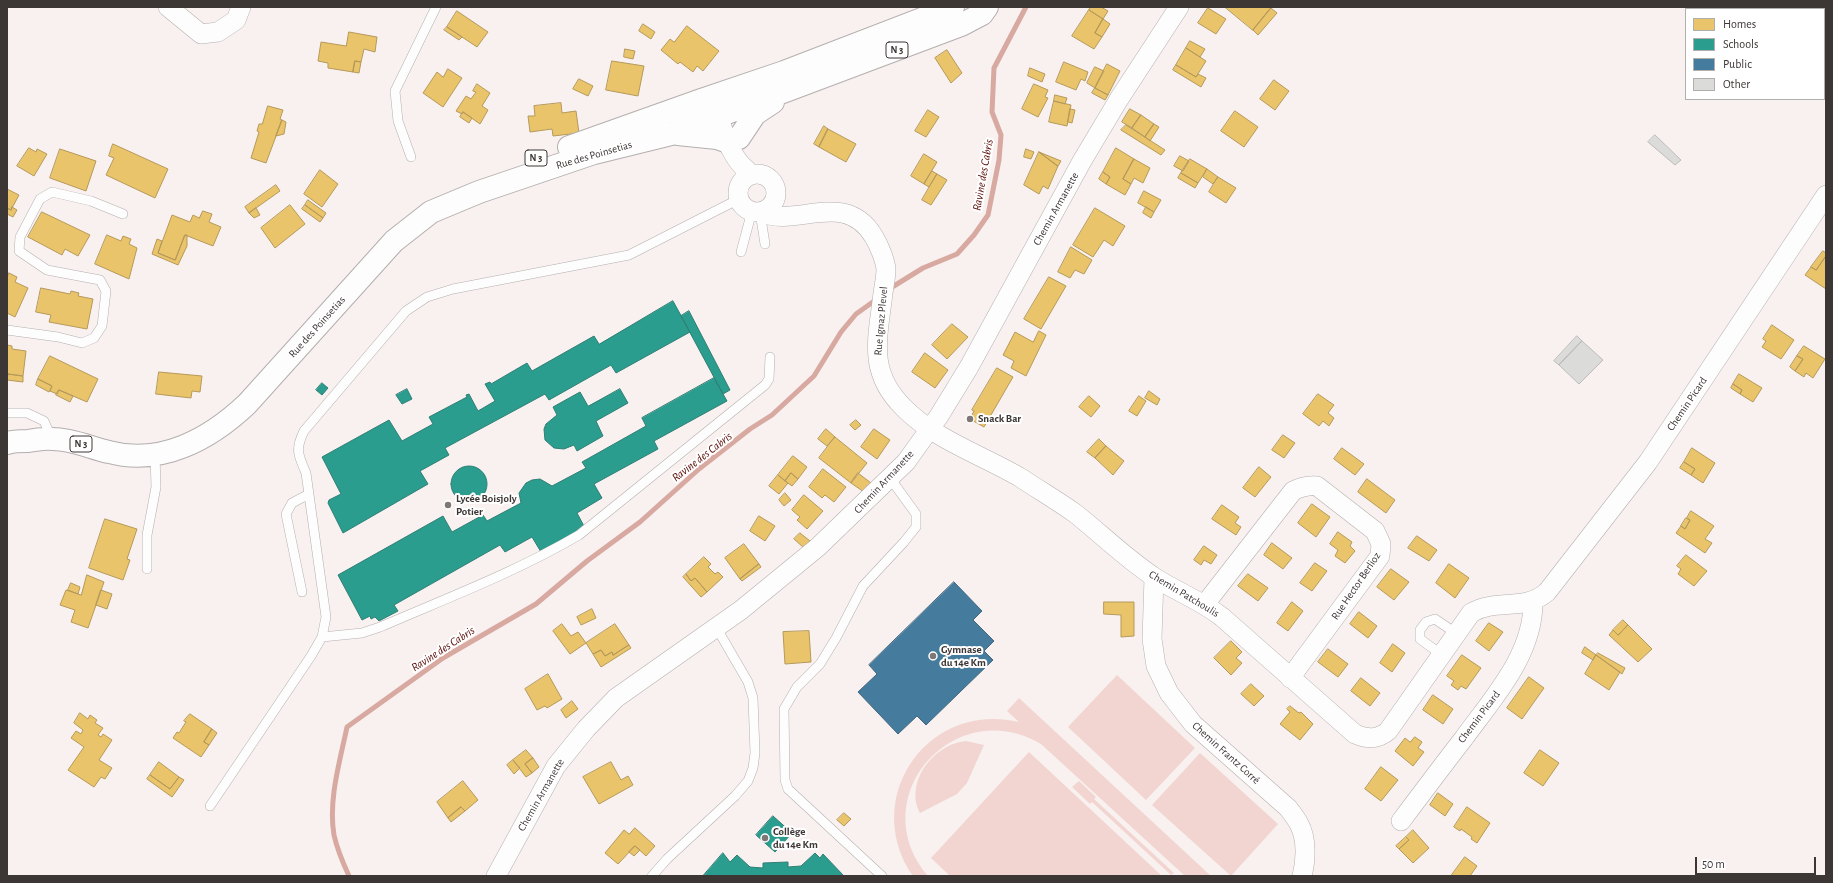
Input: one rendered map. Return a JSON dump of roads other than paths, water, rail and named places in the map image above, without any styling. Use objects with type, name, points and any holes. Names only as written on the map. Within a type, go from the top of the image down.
[{"type":"main road","name":"Rue des Poinsetias","points":[[205,437],[381,234],[409,211],[435,195],[784,72],[953,7]]},
{"type":"main road","name":"Rue des Poinsetias","points":[[7,443],[52,438],[70,441],[111,453],[133,456],[155,455],[176,450],[205,437],[233,418],[394,241],[431,212],[479,192],[594,153],[671,134],[723,110],[803,86],[961,25],[982,14],[987,7]]},
{"type":"main road","points":[[671,134],[693,134],[733,140],[755,114],[803,86]]},
{"type":"street","points":[[168,7],[201,34],[218,32],[236,20],[241,7]]},
{"type":"street","name":"Chemin Armanette","points":[[496,876],[556,766],[586,729],[616,698],[742,610],[818,547],[906,462],[939,416],[969,367],[1090,148],[1119,99],[1180,7]]},
{"type":"street","points":[[723,110],[732,97],[769,83],[784,72]]},
{"type":"street","points":[[701,100],[723,110],[739,164],[747,174]]},
{"type":"street","points":[[747,174],[767,177],[775,186],[776,194],[773,204],[768,209],[750,208],[738,189],[747,174]]},
{"type":"street","points":[[776,194],[792,207],[810,213]]},
{"type":"street","name":"Chemin Picard","points":[[1401,821],[1510,674],[1517,661],[1532,623],[1533,602],[1547,592],[1648,462],[1826,195]]},
{"type":"street","name":"Rue Ignaz Plevel","points":[[750,208],[769,216],[795,216],[823,211],[838,213],[855,218],[870,230],[877,242],[886,268],[877,344],[878,366],[891,394],[903,407],[930,429]]},
{"type":"street","name":"Chemin Patchoulis","points":[[930,429],[998,465],[1035,487],[1074,513],[1154,577],[1205,604],[1222,617],[1355,734],[1364,738],[1373,739],[1381,737],[1388,731],[1442,655]]},
{"type":"street","name":"Rue Hector Berlioz","points":[[1205,604],[1293,491],[1299,488],[1305,486],[1317,486],[1376,531],[1381,544],[1380,556],[1290,678]]},
{"type":"street","name":"Chemin Frantz Corré","points":[[1154,577],[1152,639],[1156,666],[1169,693],[1193,724],[1288,808],[1300,825],[1304,842],[1304,867],[1302,876]]},
{"type":"street","points":[[1442,655],[1470,613],[1490,605],[1525,604],[1533,602]]},
{"type":"lane","points":[[411,158],[398,121],[395,91],[436,7]]},
{"type":"lane","points":[[7,330],[58,337],[82,343],[94,338],[102,326],[106,291],[100,280],[47,270],[19,251],[20,237],[40,199],[52,192],[91,201],[123,214]]},
{"type":"lane","points":[[750,208],[765,244]]},
{"type":"lane","points":[[741,252],[750,208]]},
{"type":"lane","points":[[210,806],[311,656],[322,637],[326,617],[306,473],[298,457],[298,444],[304,431],[406,311],[427,297],[453,289],[629,255],[750,208]]},
{"type":"lane","points":[[322,637],[362,633],[380,627],[510,571],[579,535],[765,385],[769,379],[770,357]]},
{"type":"lane","points":[[7,413],[26,413],[44,421],[52,438]]},
{"type":"lane","points":[[147,569],[147,535],[156,487],[155,455]]},
{"type":"lane","points":[[882,876],[788,789],[785,780],[784,709],[797,687],[820,664],[863,586],[916,527],[916,514],[890,478]]},
{"type":"lane","points":[[302,592],[286,514],[292,503],[309,494]]},
{"type":"lane","points":[[1442,655],[1420,639],[1420,630],[1426,622],[1435,619],[1457,634]]},
{"type":"lane","points":[[652,876],[667,859],[735,796],[748,781],[754,768],[755,753],[753,698],[748,682],[716,628]]},
{"type":"waterway","name":"Ravine des Cabris","points":[[889,289],[923,268],[957,254],[974,235],[988,215],[999,160],[1001,135],[992,112],[994,68],[1026,7]]},
{"type":"waterway","name":"Ravine des Cabris","points":[[349,876],[342,861],[334,835],[333,822],[334,794],[338,767],[347,727],[443,658],[536,604],[587,561],[640,522],[699,469],[750,429],[772,415],[814,376],[841,332],[856,314],[877,299]]},
{"type":"place","name":"Snack Bar","points":[[970,419]]},
{"type":"place","name":"Lycée Boisjoly Potier","points":[[448,505]]},
{"type":"place","name":"Gymnase du 14e Km","points":[[933,656]]},
{"type":"place","name":"Collège du 14e Km","points":[[765,838]]}]
